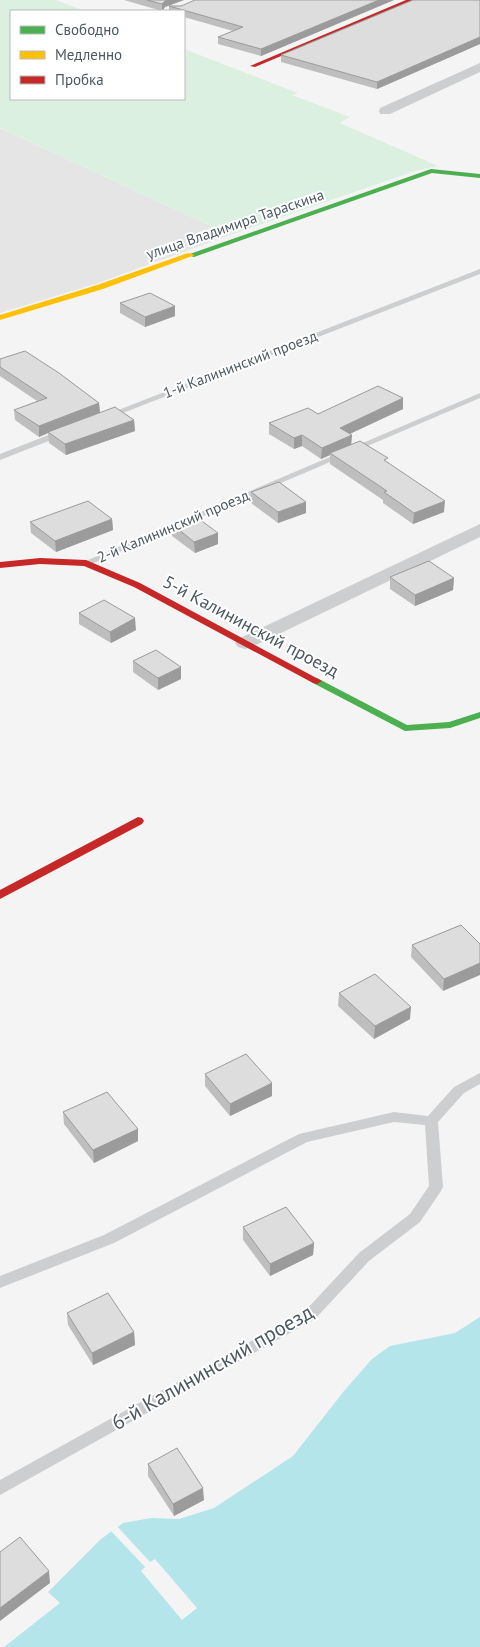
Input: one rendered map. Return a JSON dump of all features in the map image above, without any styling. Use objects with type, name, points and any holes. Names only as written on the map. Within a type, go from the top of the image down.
[{"type":"street","points":[[253,66],[411,0]]},
{"type":"street","points":[[385,111],[480,67]]},
{"type":"street","name":"улица Владимира Тараскина","points":[[0,318],[100,288],[431,171],[480,176]]},
{"type":"street","points":[[246,643],[480,530]]},
{"type":"street","name":"5-й Калининский проезд","points":[[0,565],[40,561],[86,564],[137,585],[405,728],[450,725],[480,716]]},
{"type":"street","points":[[0,895],[138,821]]},
{"type":"lane","name":"1-й Калининский проезд","points":[[102,418],[480,271]]},
{"type":"lane","name":"2-й Калининский проезд","points":[[86,564],[480,394]]},
{"type":"lane","points":[[0,457],[74,428]]},
{"type":"lane","points":[[0,1282],[110,1239],[304,1138],[394,1117],[431,1121],[459,1090],[480,1078]]},
{"type":"lane","name":"6-й Калининский проезд","points":[[0,1488],[310,1315],[364,1256],[415,1218],[436,1187],[431,1121]]},
{"type":"shaded area","points":[[0,128],[230,235],[95,284],[0,313]]},
{"type":"green space","points":[[0,0],[56,0],[82,10],[10,10],[10,100],[185,100],[185,49],[298,93],[292,95],[350,117],[340,123],[438,166],[418,170],[230,235],[0,128]]},
{"type":"water","points":[[480,1317],[480,1647],[4,1647],[60,1603],[48,1592],[101,1539],[123,1523],[151,1518],[179,1519],[214,1508],[293,1456],[344,1391],[372,1359],[390,1346],[455,1333]]},
{"type":"pier","points":[[117,1526],[150,1562],[155,1559],[197,1608],[182,1620],[141,1571],[145,1567],[111,1531]]},
{"type":"building","points":[[147,0],[167,0],[162,4]]},
{"type":"building","points":[[195,0],[379,0],[261,49],[218,37],[243,27],[169,6],[181,6]]},
{"type":"building","points":[[413,0],[480,0],[480,37],[377,82],[281,55]]},
{"type":"building","points":[[150,293],[175,306],[145,317],[120,303]]},
{"type":"building","points":[[25,351],[59,373],[99,403],[39,426],[14,410],[47,398],[0,367],[0,359]]},
{"type":"building","points":[[378,386],[403,398],[340,428],[352,435],[322,448],[302,435],[294,438],[269,423],[308,408],[318,414]]},
{"type":"building","points":[[115,407],[134,420],[65,444],[48,432]]},
{"type":"building","points":[[360,441],[388,458],[384,460],[445,501],[414,513],[384,492],[387,491],[330,453]]},
{"type":"building","points":[[279,482],[306,502],[278,512],[251,492]]},
{"type":"building","points":[[88,501],[112,519],[55,541],[30,522]]},
{"type":"building","points":[[195,516],[218,533],[194,542],[172,524]]},
{"type":"building","points":[[429,561],[454,578],[415,595],[390,577]]},
{"type":"building","points":[[104,600],[135,618],[110,632],[79,613]]},
{"type":"building","points":[[156,650],[181,667],[158,678],[133,661]]},
{"type":"building","points":[[461,925],[480,944],[480,963],[444,979],[412,945]]},
{"type":"building","points":[[375,974],[411,1007],[375,1026],[339,993]]},
{"type":"building","points":[[246,1054],[272,1083],[230,1104],[205,1074]]},
{"type":"building","points":[[107,1092],[138,1129],[93,1150],[63,1112]]},
{"type":"building","points":[[286,1207],[314,1243],[270,1264],[243,1227]]},
{"type":"building","points":[[108,1293],[134,1332],[92,1353],[67,1313]]},
{"type":"building","points":[[177,1448],[203,1488],[173,1504],[148,1464]]},
{"type":"building","points":[[20,1537],[49,1571],[0,1608],[0,1552]]},
{"type":"traffic: fast","points":[[191,255],[431,171],[480,176]]},
{"type":"traffic: fast","points":[[317,681],[405,728],[450,725],[480,715]]},
{"type":"traffic: slow","points":[[0,318],[100,287],[191,255]]},
{"type":"traffic: jam","points":[[253,66],[411,0]]},
{"type":"traffic: jam","points":[[0,565],[40,561],[86,563],[137,585],[317,681]]},
{"type":"traffic: jam","points":[[0,895],[138,821]]}]
